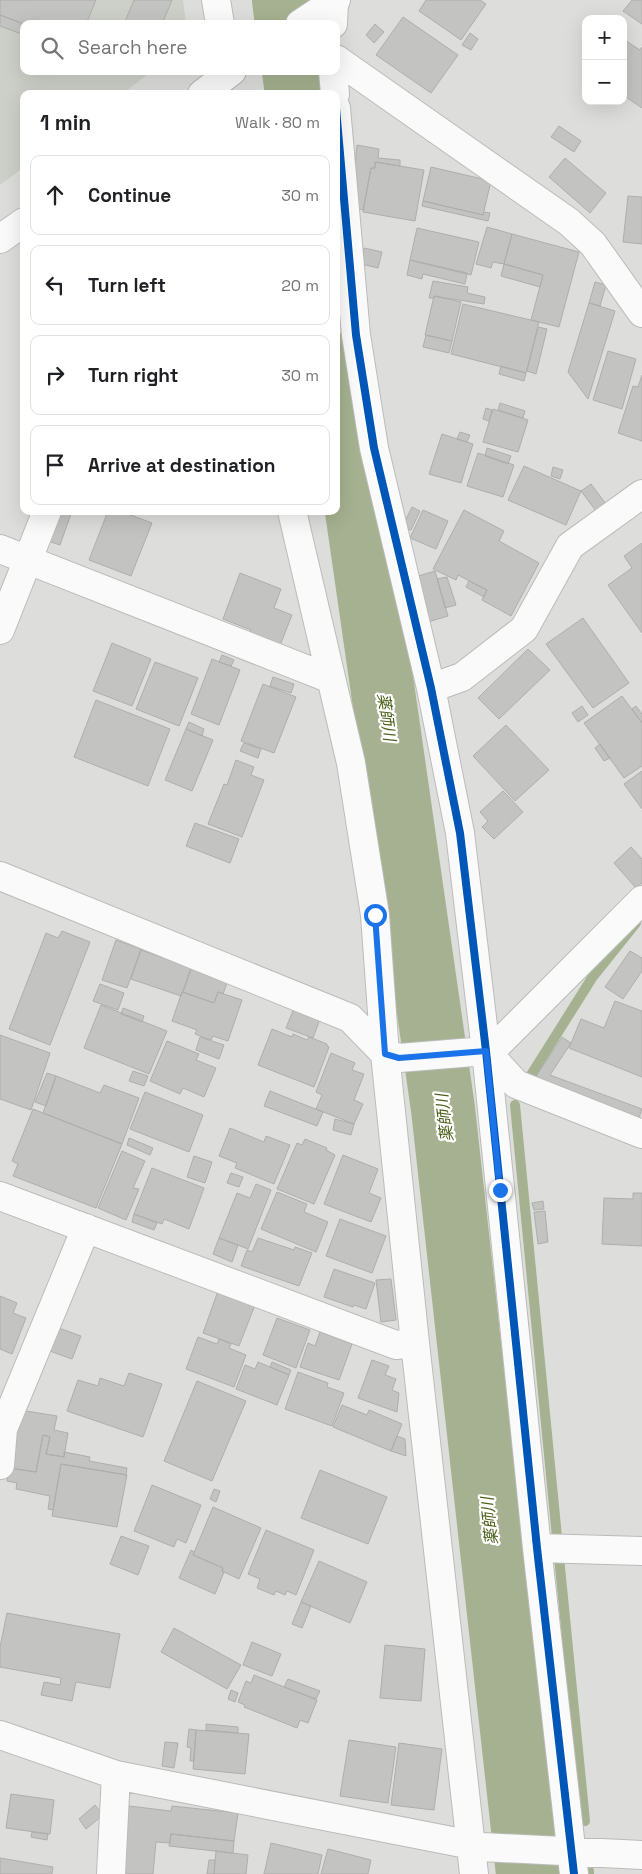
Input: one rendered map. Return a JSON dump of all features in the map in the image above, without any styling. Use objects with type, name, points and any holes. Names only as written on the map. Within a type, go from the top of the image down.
[{"type":"street","points":[[216,0],[219,20]]},
{"type":"street","points":[[308,20],[334,8]]},
{"type":"street","points":[[340,62],[569,222],[593,244],[642,313]]},
{"type":"street","points":[[333,75],[335,90]]},
{"type":"street","points":[[209,90],[229,78]]},
{"type":"street","points":[[340,153],[356,335],[374,448],[431,688],[460,833],[480,1052],[572,1863]]},
{"type":"street","points":[[0,239],[20,225]]},
{"type":"street","points":[[431,688],[462,677],[524,629],[570,546],[642,494]]},
{"type":"street","points":[[0,630],[45,515]]},
{"type":"street","points":[[293,515],[351,763],[375,915],[392,1056],[415,1343],[476,1846],[474,1874]]},
{"type":"street","points":[[0,549],[332,679]]},
{"type":"street","points":[[0,876],[350,1018],[392,1056],[480,1052],[642,900]]},
{"type":"street","points":[[480,1052],[516,1084],[642,1134]]},
{"type":"street","points":[[0,1196],[396,1345],[415,1343]]},
{"type":"street","points":[[0,1465],[3,1429],[86,1228]]},
{"type":"street","points":[[537,1548],[642,1551]]},
{"type":"street","points":[[0,1735],[116,1775],[476,1846],[572,1863],[642,1855]]},
{"type":"street","points":[[111,1874],[116,1775]]},
{"type":"shaded area","points":[[0,0],[183,0],[186,20],[20,20],[20,75],[147,75],[127,90],[20,90],[20,170],[0,185]]},
{"type":"building","points":[[0,0],[96,0],[88,20],[20,20],[20,22],[0,15]]},
{"type":"building","points":[[134,0],[172,0],[164,20],[126,20]]},
{"type":"building","points":[[426,0],[480,0],[486,4],[461,40],[419,11]]},
{"type":"building","points":[[632,0],[642,0],[642,24],[623,11]]},
{"type":"building","points":[[0,15],[20,22],[20,34],[0,26]]},
{"type":"building","points":[[403,17],[458,55],[431,93],[376,55]]},
{"type":"building","points":[[375,24],[384,32],[374,43],[366,35]]},
{"type":"building","points":[[470,33],[478,39],[471,50],[462,45]]},
{"type":"building","points":[[627,42],[640,50],[642,47],[642,108],[627,98]]},
{"type":"building","points":[[559,126],[581,141],[574,152],[551,137]]},
{"type":"building","points":[[357,145],[379,149],[378,158],[400,160],[400,166],[375,162],[375,168],[371,168],[363,210],[357,208],[355,165]]},
{"type":"building","points":[[565,158],[606,193],[590,213],[549,177]]},
{"type":"building","points":[[375,162],[424,170],[415,221],[363,212],[371,168],[375,168]]},
{"type":"building","points":[[431,167],[491,181],[483,215],[423,201]]},
{"type":"building","points":[[628,196],[642,197],[642,244],[623,242]]},
{"type":"building","points":[[423,201],[483,215],[484,212],[490,213],[488,221],[422,206]]},
{"type":"building","points":[[487,227],[512,234],[504,264],[493,262],[491,268],[476,264]]},
{"type":"building","points":[[417,228],[479,242],[471,275],[410,260]]},
{"type":"building","points":[[512,234],[579,252],[559,327],[531,320],[543,275],[504,264]]},
{"type":"building","points":[[364,248],[382,252],[378,268],[361,264]]},
{"type":"building","points":[[410,260],[467,273],[465,284],[423,274],[422,279],[407,275]]},
{"type":"building","points":[[504,264],[543,275],[540,287],[501,276]]},
{"type":"building","points":[[433,281],[468,287],[467,293],[485,297],[484,304],[434,296],[434,298],[429,298]]},
{"type":"building","points":[[595,282],[606,285],[600,306],[589,303]]},
{"type":"building","points":[[434,296],[461,302],[452,341],[425,335]]},
{"type":"building","points":[[589,303],[615,311],[588,399],[568,372]]},
{"type":"building","points":[[463,304],[539,322],[526,373],[451,354]]},
{"type":"building","points":[[538,327],[547,329],[536,374],[527,371]]},
{"type":"building","points":[[426,335],[452,341],[449,353],[423,347]]},
{"type":"building","points":[[608,351],[636,359],[622,409],[593,400]]},
{"type":"building","points":[[501,366],[526,373],[524,381],[499,374]]},
{"type":"building","points":[[642,375],[642,441],[618,433],[633,386],[638,387]]},
{"type":"building","points":[[500,403],[525,411],[523,418],[498,410]]},
{"type":"building","points":[[486,408],[492,410],[489,421],[483,419]]},
{"type":"building","points":[[493,409],[528,420],[518,452],[483,442]]},
{"type":"building","points":[[460,432],[470,435],[467,442],[457,439]]},
{"type":"building","points":[[442,434],[473,444],[461,483],[429,474]]},
{"type":"building","points":[[487,448],[511,456],[508,464],[485,456]]},
{"type":"building","points":[[478,453],[514,465],[503,497],[467,486]]},
{"type":"building","points":[[524,466],[581,491],[566,525],[508,500]]},
{"type":"building","points":[[553,467],[563,470],[560,479],[551,476]]},
{"type":"building","points":[[591,484],[606,504],[596,511],[581,491]]},
{"type":"building","points":[[412,507],[420,511],[411,530],[402,527]]},
{"type":"building","points":[[423,510],[448,521],[436,549],[410,538]]},
{"type":"building","points":[[464,510],[504,531],[499,541],[539,563],[511,616],[482,600],[487,590],[458,575],[456,580],[433,569]]},
{"type":"building","points":[[54,515],[71,515],[60,545],[45,540]]},
{"type":"building","points":[[106,515],[131,515],[152,523],[131,576],[89,560]]},
{"type":"building","points":[[642,543],[642,633],[608,585],[632,568],[624,556]]},
{"type":"building","points":[[435,571],[448,616],[428,622],[415,577]]},
{"type":"building","points":[[240,573],[281,589],[274,608],[292,615],[279,648],[249,636],[251,630],[223,619]]},
{"type":"building","points":[[447,577],[456,605],[445,608],[437,579]]},
{"type":"building","points":[[469,581],[487,590],[484,597],[466,587]]},
{"type":"building","points":[[583,618],[629,683],[593,708],[546,644]]},
{"type":"building","points":[[112,643],[151,659],[132,706],[93,691]]},
{"type":"building","points":[[528,649],[550,670],[499,719],[478,698]]},
{"type":"building","points":[[222,655],[234,660],[231,666],[219,662]]},
{"type":"building","points":[[212,659],[240,670],[219,725],[191,714]]},
{"type":"building","points":[[155,662],[198,678],[179,726],[136,709]]},
{"type":"building","points":[[273,677],[294,684],[291,693],[270,686]]},
{"type":"building","points":[[263,684],[296,697],[274,753],[241,741]]},
{"type":"building","points":[[622,696],[642,723],[642,766],[624,778],[584,723]]},
{"type":"building","points":[[96,700],[170,729],[148,786],[74,757]]},
{"type":"building","points":[[582,706],[588,715],[578,722],[572,713]]},
{"type":"building","points":[[636,706],[642,714],[642,723],[632,709]]},
{"type":"building","points":[[189,722],[204,729],[202,736],[186,729]]},
{"type":"building","points":[[506,725],[549,770],[515,801],[473,756]]},
{"type":"building","points":[[186,729],[213,740],[192,791],[165,780]]},
{"type":"building","points":[[244,743],[261,749],[258,758],[240,751]]},
{"type":"building","points":[[600,744],[610,758],[604,761],[595,748]]},
{"type":"building","points":[[236,760],[254,767],[251,775],[264,780],[242,837],[208,824],[224,784],[227,785]]},
{"type":"building","points":[[642,771],[642,809],[624,784]]},
{"type":"building","points":[[503,791],[523,812],[494,839],[482,827],[488,821],[480,812]]},
{"type":"building","points":[[195,823],[239,839],[230,863],[186,846]]},
{"type":"building","points":[[631,847],[642,859],[642,883],[636,888],[614,863]]},
{"type":"building","points":[[62,931],[90,942],[50,1045],[9,1029],[46,933],[58,938]]},
{"type":"building","points":[[116,940],[141,949],[127,988],[102,980]]},
{"type":"building","points":[[141,950],[191,968],[181,996],[131,979]]},
{"type":"building","points":[[630,951],[642,958],[642,971],[623,999],[605,987]]},
{"type":"building","points":[[192,967],[228,980],[223,994],[218,992],[214,1003],[183,992]]},
{"type":"building","points":[[100,984],[124,993],[118,1010],[93,1001]]},
{"type":"building","points":[[182,992],[214,1003],[218,992],[242,1000],[228,1041],[213,1036],[211,1040],[195,1034],[197,1030],[172,1021]]},
{"type":"building","points":[[615,1001],[642,1011],[642,1077],[569,1048],[581,1019],[604,1028]]},
{"type":"building","points":[[101,1005],[167,1031],[149,1074],[84,1048]]},
{"type":"building","points":[[123,1008],[144,1016],[142,1022],[121,1014]]},
{"type":"building","points":[[294,1008],[320,1019],[313,1038],[286,1028]]},
{"type":"building","points":[[272,1029],[292,1037],[293,1034],[307,1040],[309,1037],[327,1044],[329,1047],[314,1087],[258,1065]]},
{"type":"building","points":[[0,1035],[50,1053],[31,1110],[0,1099]]},
{"type":"building","points":[[200,1037],[224,1045],[219,1059],[196,1050]]},
{"type":"building","points":[[562,1037],[571,1043],[550,1075],[642,1109],[637,1124],[533,1081]]},
{"type":"building","points":[[167,1041],[199,1054],[196,1060],[216,1068],[204,1097],[183,1088],[180,1094],[150,1081]]},
{"type":"building","points":[[331,1053],[355,1063],[352,1070],[364,1074],[354,1100],[363,1104],[354,1124],[316,1109],[322,1095],[316,1092]]},
{"type":"building","points":[[133,1071],[148,1076],[144,1086],[129,1081]]},
{"type":"building","points":[[47,1073],[56,1076],[46,1106],[35,1102]]},
{"type":"building","points":[[56,1076],[100,1093],[104,1085],[139,1098],[122,1144],[43,1113]]},
{"type":"building","points":[[270,1091],[323,1112],[317,1126],[264,1106]]},
{"type":"building","points":[[145,1092],[203,1115],[189,1152],[130,1129]]},
{"type":"building","points":[[33,1109],[122,1144],[96,1208],[13,1176],[18,1164],[12,1161]]},
{"type":"building","points":[[335,1119],[354,1124],[351,1135],[333,1130]]},
{"type":"building","points":[[230,1128],[264,1142],[266,1136],[290,1145],[274,1184],[235,1168],[237,1163],[219,1156]]},
{"type":"building","points":[[129,1138],[153,1148],[150,1155],[127,1145]]},
{"type":"building","points":[[305,1139],[327,1148],[326,1150],[335,1155],[314,1204],[277,1189],[297,1143],[302,1145]]},
{"type":"building","points":[[122,1151],[145,1161],[133,1188],[139,1189],[126,1220],[98,1208]]},
{"type":"building","points":[[343,1155],[378,1169],[369,1193],[381,1198],[371,1222],[324,1204]]},
{"type":"building","points":[[194,1156],[212,1162],[205,1183],[187,1177]]},
{"type":"building","points":[[152,1168],[204,1188],[189,1229],[164,1219],[162,1224],[134,1214]]},
{"type":"building","points":[[231,1173],[243,1177],[239,1187],[227,1183]]},
{"type":"building","points":[[256,1184],[271,1190],[248,1249],[219,1238],[237,1193],[250,1198]]},
{"type":"building","points":[[277,1192],[307,1204],[304,1212],[328,1222],[316,1252],[261,1229]]},
{"type":"building","points":[[633,1193],[642,1193],[642,1246],[602,1244],[604,1198],[633,1199]]},
{"type":"building","points":[[543,1201],[544,1209],[534,1210],[532,1203]]},
{"type":"building","points":[[545,1211],[548,1242],[538,1244],[534,1212]]},
{"type":"building","points":[[134,1214],[157,1223],[154,1230],[132,1222]]},
{"type":"building","points":[[340,1219],[386,1236],[372,1273],[326,1256]]},
{"type":"building","points":[[219,1238],[238,1245],[232,1262],[213,1254]]},
{"type":"building","points":[[258,1238],[294,1250],[295,1247],[312,1253],[299,1286],[241,1266],[247,1250],[252,1252]]},
{"type":"building","points":[[334,1269],[375,1283],[366,1309],[354,1305],[353,1307],[324,1297]]},
{"type":"building","points":[[391,1279],[396,1320],[381,1322],[376,1280]]},
{"type":"building","points":[[218,1291],[255,1305],[239,1346],[203,1333]]},
{"type":"building","points":[[0,1296],[17,1303],[13,1313],[26,1318],[12,1354],[0,1349]]},
{"type":"building","points":[[277,1318],[310,1330],[296,1368],[263,1355]]},
{"type":"building","points":[[56,1327],[81,1336],[72,1359],[47,1350]]},
{"type":"building","points":[[320,1332],[352,1344],[339,1380],[300,1367],[308,1343],[315,1346]]},
{"type":"building","points":[[198,1337],[217,1344],[219,1339],[231,1344],[229,1348],[246,1355],[234,1387],[186,1369]]},
{"type":"building","points":[[372,1360],[389,1366],[385,1375],[396,1379],[392,1390],[399,1393],[397,1412],[358,1398]]},
{"type":"building","points":[[258,1362],[289,1375],[277,1405],[236,1389],[245,1365],[255,1369]]},
{"type":"building","points":[[272,1362],[291,1370],[289,1375],[270,1367]]},
{"type":"building","points":[[298,1372],[328,1383],[327,1387],[344,1393],[332,1426],[285,1409]]},
{"type":"building","points":[[129,1373],[162,1384],[143,1437],[67,1411],[78,1380],[98,1386],[100,1378],[124,1386]]},
{"type":"building","points":[[197,1381],[246,1401],[212,1481],[164,1461]]},
{"type":"building","points":[[342,1405],[367,1415],[369,1410],[402,1424],[391,1451],[333,1427]]},
{"type":"building","points":[[20,1410],[57,1416],[54,1430],[68,1433],[64,1457],[46,1454],[50,1437],[43,1435],[36,1472],[9,1468]]},
{"type":"building","points":[[43,1435],[50,1437],[46,1454],[64,1457],[64,1452],[90,1457],[89,1461],[127,1468],[126,1475],[61,1464],[53,1510],[48,1509],[50,1496],[16,1489],[17,1483],[7,1481],[9,1468],[36,1472]]},
{"type":"building","points":[[397,1436],[405,1439],[406,1456],[391,1451]]},
{"type":"building","points":[[61,1464],[127,1475],[117,1527],[52,1516]]},
{"type":"building","points":[[320,1470],[387,1497],[368,1544],[301,1518]]},
{"type":"building","points":[[152,1485],[201,1505],[186,1543],[177,1539],[174,1547],[134,1531]]},
{"type":"building","points":[[214,1489],[220,1491],[216,1502],[210,1499]]},
{"type":"building","points":[[213,1507],[261,1528],[239,1579],[222,1571],[223,1568],[193,1555]]},
{"type":"building","points":[[266,1530],[314,1550],[296,1595],[287,1591],[285,1595],[276,1591],[274,1595],[257,1588],[260,1579],[248,1574]]},
{"type":"building","points":[[121,1536],[149,1546],[138,1575],[110,1564]]},
{"type":"building","points":[[191,1550],[194,1552],[193,1555],[223,1568],[222,1571],[224,1572],[215,1594],[179,1578]]},
{"type":"building","points":[[319,1561],[367,1582],[350,1623],[301,1602]]},
{"type":"building","points":[[301,1602],[311,1606],[302,1628],[292,1624]]},
{"type":"building","points":[[7,1613],[120,1634],[110,1688],[76,1682],[72,1701],[41,1695],[44,1682],[60,1685],[61,1678],[0,1667],[0,1647]]},
{"type":"building","points":[[174,1628],[241,1665],[227,1689],[161,1652]]},
{"type":"building","points":[[252,1642],[281,1654],[272,1676],[243,1665]]},
{"type":"building","points":[[385,1645],[425,1649],[421,1701],[380,1698]]},
{"type":"building","points":[[254,1675],[317,1700],[308,1723],[300,1720],[297,1728],[244,1707],[245,1705],[238,1702],[246,1681],[251,1683]]},
{"type":"building","points":[[288,1679],[320,1691],[316,1699],[284,1687]]},
{"type":"building","points":[[231,1690],[238,1693],[235,1702],[228,1699]]},
{"type":"building","points":[[206,1724],[238,1727],[238,1733],[206,1730]]},
{"type":"building","points":[[189,1729],[196,1730],[194,1761],[190,1761],[191,1748],[187,1747]]},
{"type":"building","points":[[196,1730],[249,1734],[245,1774],[193,1769]]},
{"type":"building","points":[[349,1740],[396,1747],[388,1803],[340,1796]]},
{"type":"building","points":[[165,1742],[178,1743],[174,1768],[162,1766]]},
{"type":"building","points":[[399,1743],[442,1749],[434,1810],[391,1805]]},
{"type":"building","points":[[11,1794],[54,1800],[50,1834],[6,1828]]},
{"type":"building","points":[[95,1805],[103,1815],[86,1829],[79,1819]]},
{"type":"building","points":[[129,1806],[171,1811],[172,1806],[238,1813],[234,1841],[171,1834],[170,1843],[156,1842],[153,1874],[120,1874]]},
{"type":"building","points":[[32,1832],[48,1834],[47,1840],[31,1837]]},
{"type":"building","points":[[171,1834],[234,1841],[233,1853],[169,1846]]},
{"type":"building","points":[[271,1843],[322,1855],[318,1874],[264,1874]]},
{"type":"building","points":[[328,1849],[371,1860],[368,1874],[321,1874]]},
{"type":"building","points":[[216,1851],[248,1855],[246,1874],[214,1874]]},
{"type":"building","points":[[0,1858],[53,1867],[52,1874],[0,1874]]},
{"type":"building","points":[[209,1860],[215,1860],[214,1874],[207,1874]]},
{"type":"waterway","name":"薬師川","points":[[284,0],[286,20]]},
{"type":"waterway","name":"薬師川","points":[[295,75],[296,90]]},
{"type":"waterway","name":"薬師川","points":[[340,393],[443,1109],[528,1874]]},
{"type":"waterway","points":[[526,1083],[592,978],[636,923]]},
{"type":"waterway","points":[[515,1105],[557,1537]]},
{"type":"waterway","points":[[559,1557],[585,1821]]},
{"type":"cycle path","points":[[340,153],[356,335],[374,448],[431,688],[460,833],[486,1051],[537,1548],[574,1874]]},
{"type":"route","points":[[375,915],[385,1054],[399,1058],[467,1051],[486,1051],[500,1190]]}]
